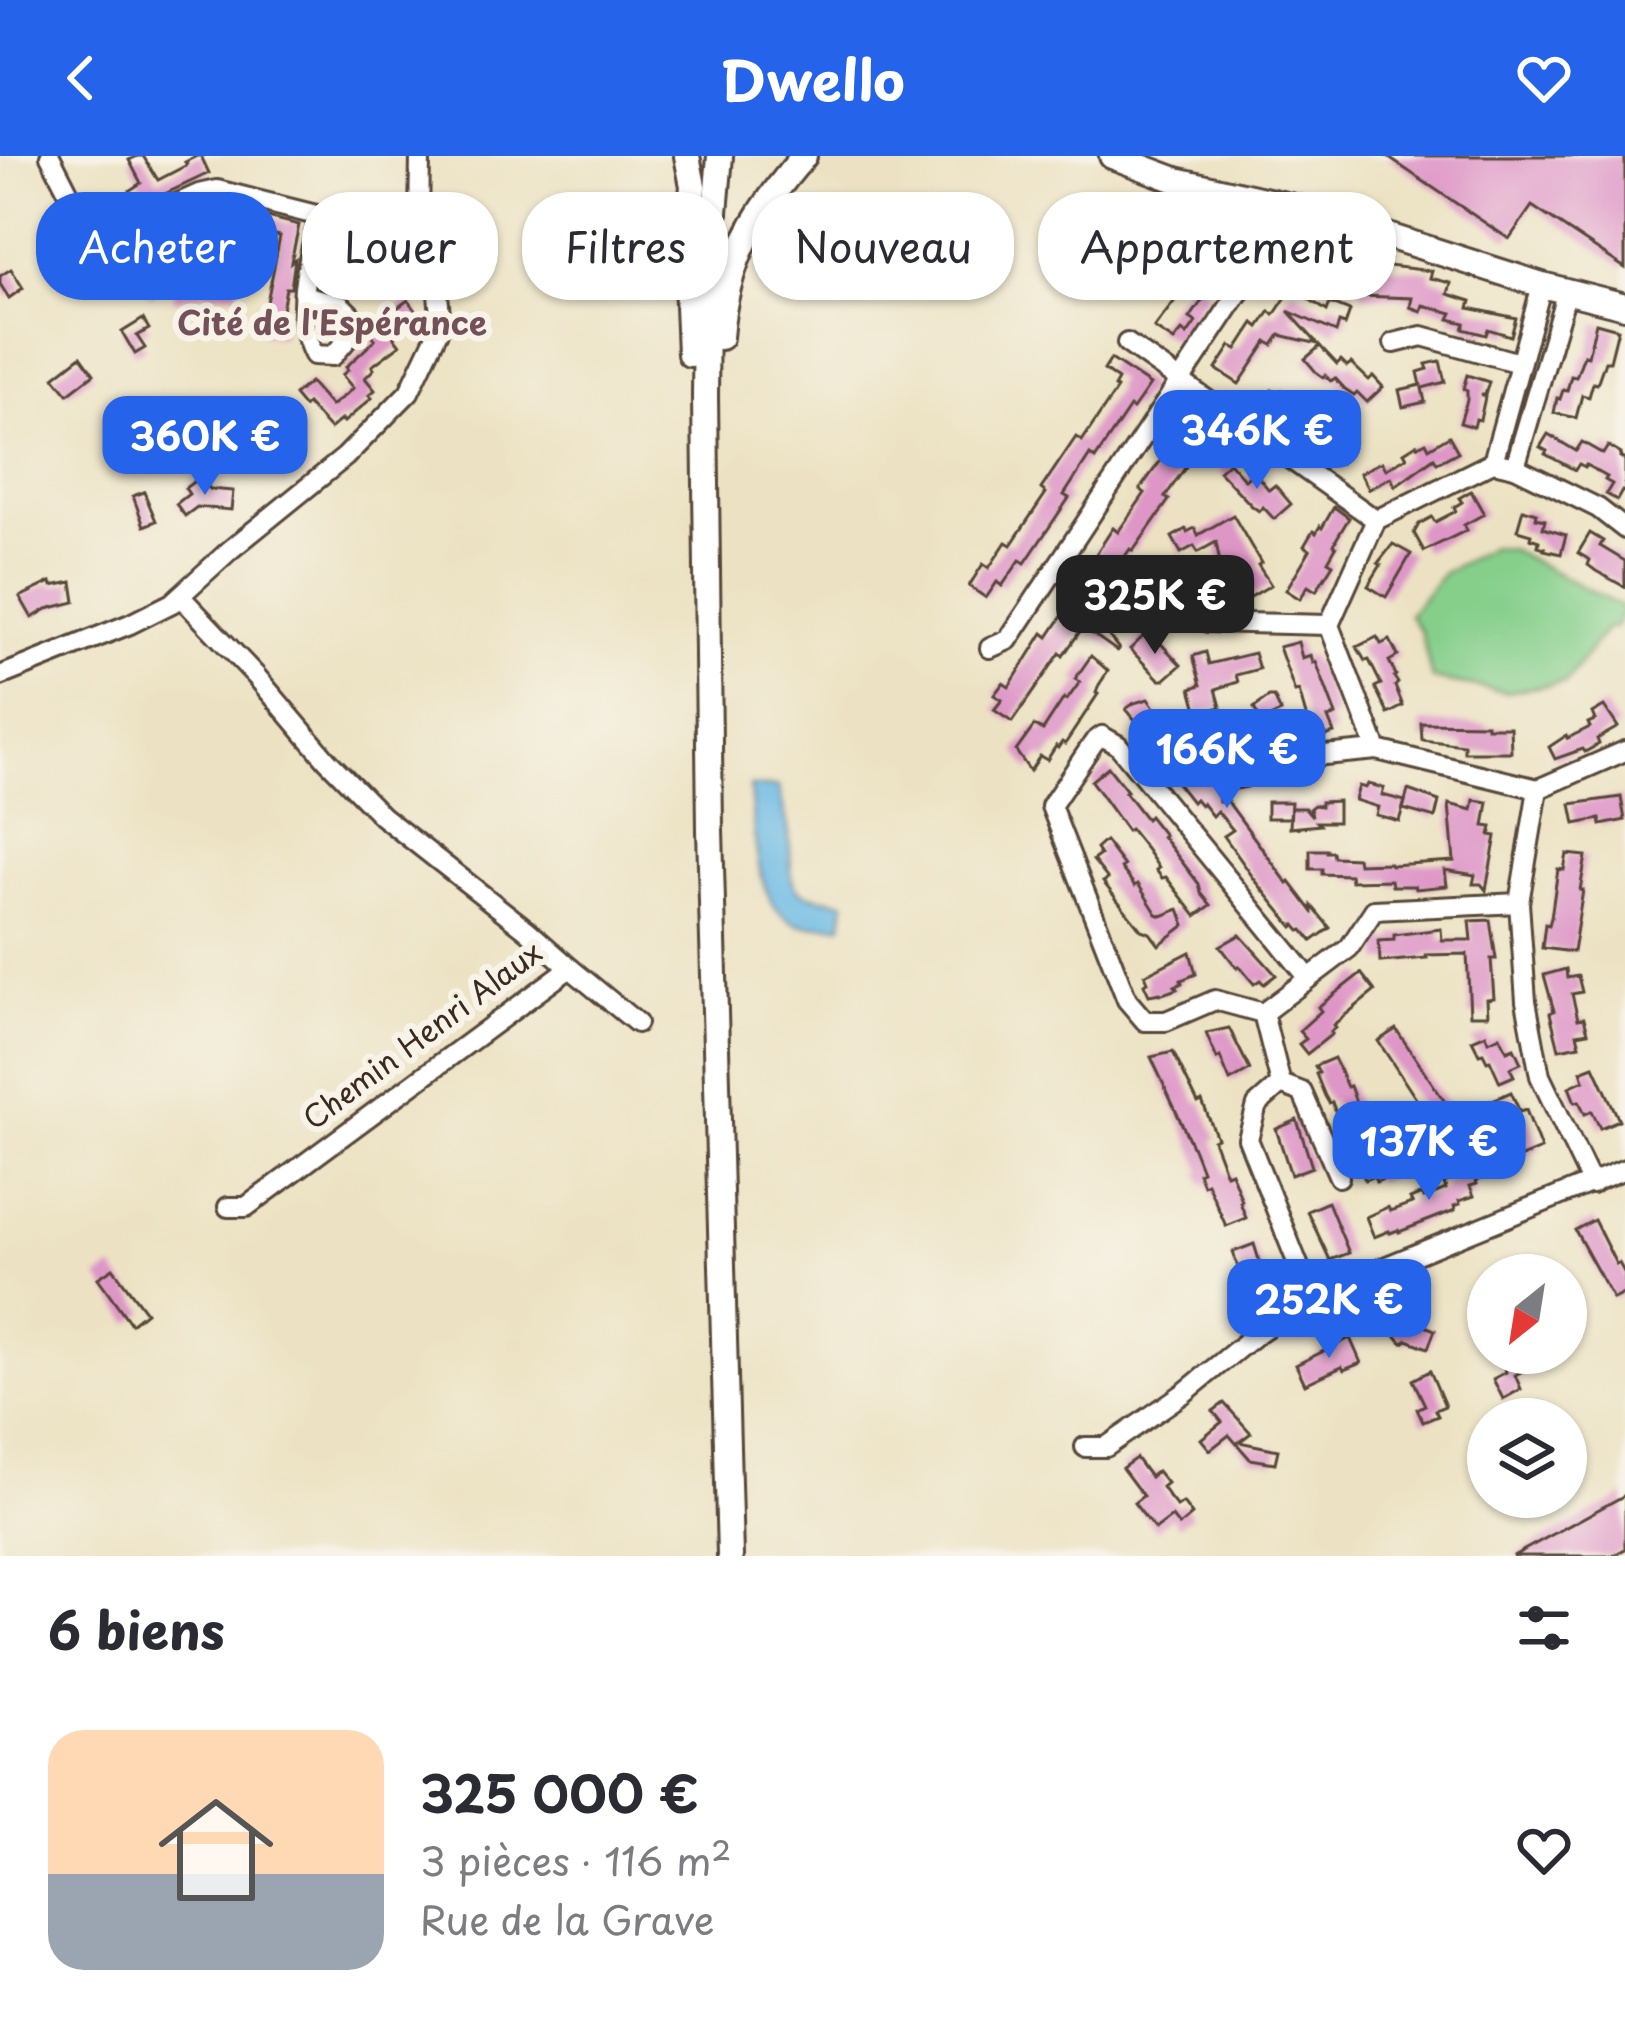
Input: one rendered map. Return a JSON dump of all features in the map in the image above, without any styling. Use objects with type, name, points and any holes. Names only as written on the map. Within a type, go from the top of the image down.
[{"type":"main road","points":[[687,156],[693,186],[686,256],[696,575],[710,830]]},
{"type":"main road","points":[[692,398],[707,156]]},
{"type":"main road","points":[[720,156],[706,314],[710,830],[730,1556]]},
{"type":"main road","points":[[709,591],[724,303],[740,248],[758,214],[803,156]]},
{"type":"main road","points":[[1112,156],[1176,180],[1303,209],[1625,306]]},
{"type":"street","points":[[50,156],[82,225],[100,233],[116,231],[217,190],[302,211]]},
{"type":"street","points":[[419,192],[420,156]]},
{"type":"street","points":[[1493,462],[1520,363],[1554,288]]},
{"type":"street","points":[[1515,467],[1554,288]]},
{"type":"street","points":[[0,676],[172,603],[345,457],[410,392],[442,325],[439,300]]},
{"type":"street","points":[[990,648],[1008,640],[1234,300]]},
{"type":"street","points":[[1394,343],[1422,336],[1520,363]]},
{"type":"street","points":[[1127,343],[1376,520]]},
{"type":"street","points":[[1377,750],[1329,625],[1376,520],[1493,462],[1515,467],[1598,508],[1625,529]]},
{"type":"street","points":[[1210,573],[1208,622],[1329,625]]},
{"type":"street","name":"Chemin Henri Alaux","points":[[180,596],[382,816],[570,968],[246,1207],[228,1207]]},
{"type":"street","points":[[1263,1013],[1215,1000],[1166,1021],[1145,1021],[1127,1000],[1051,806],[1094,742],[1102,736],[1118,745],[1308,977]]},
{"type":"street","points":[[1260,740],[1293,758],[1377,750],[1538,789],[1625,751]]},
{"type":"street","points":[[1538,789],[1519,903],[1526,1001],[1540,1076],[1592,1184]]},
{"type":"street","points":[[1263,1013],[1355,941],[1374,910],[1519,903]]},
{"type":"street","points":[[570,968],[637,1023]]},
{"type":"street","points":[[1263,1013],[1280,1084]]},
{"type":"street","points":[[1280,1084],[1302,1092],[1339,1177]]},
{"type":"street","points":[[1280,1084],[1257,1105],[1248,1139],[1312,1297]]},
{"type":"street","points":[[1085,1447],[1106,1447],[1312,1297],[1625,1169]]},
{"type":"green space","points":[[1492,547],[1512,550],[1625,609],[1566,682],[1505,692],[1432,679],[1421,632],[1409,615],[1443,573]]},
{"type":"water","points":[[750,787],[778,787],[794,885],[810,895],[845,902],[842,925],[793,922],[770,899],[758,862]]},
{"type":"building","points":[[143,156],[158,180],[201,156],[209,173],[169,192],[127,192],[141,183],[129,160]]},
{"type":"building","points":[[1386,156],[1625,156],[1625,268],[1532,206],[1509,239]]},
{"type":"building","points":[[278,220],[299,225],[281,337],[261,333],[267,300],[278,300]]},
{"type":"building","points":[[1396,267],[1432,271],[1430,278],[1451,283],[1448,294],[1471,301],[1469,308],[1516,318],[1511,336],[1488,329],[1486,335],[1463,329],[1465,323],[1449,319],[1452,313],[1423,305],[1421,311],[1410,307],[1412,298],[1396,297]]},
{"type":"building","points":[[11,269],[23,288],[9,298],[0,276]]},
{"type":"building","points":[[408,300],[420,316],[393,336],[400,345],[372,366],[365,378],[375,390],[369,395],[372,398],[330,429],[294,395],[310,382],[331,406],[344,396],[353,388],[342,375],[373,342],[371,333],[384,323],[382,319]]},
{"type":"building","points":[[1175,300],[1202,300],[1190,318],[1196,322],[1187,335],[1182,331],[1174,341],[1154,328]]},
{"type":"building","points":[[1284,300],[1310,300],[1327,311],[1330,303],[1350,311],[1345,325],[1339,323],[1336,332],[1288,311],[1318,344],[1280,335],[1273,345],[1267,342],[1239,384],[1216,369],[1254,323],[1259,327],[1270,311],[1274,315]]},
{"type":"building","points":[[143,319],[149,329],[137,336],[145,348],[135,354],[122,332]]},
{"type":"building","points":[[1596,323],[1618,329],[1610,361],[1605,361],[1589,397],[1582,395],[1576,418],[1554,413],[1557,398],[1567,391],[1571,376],[1576,377],[1584,355],[1588,356]]},
{"type":"building","points":[[1320,346],[1337,364],[1341,360],[1347,366],[1351,363],[1383,387],[1367,402],[1335,378],[1323,377],[1305,359]]},
{"type":"building","points":[[81,356],[94,374],[68,394],[54,377]]},
{"type":"building","points":[[1111,359],[1150,385],[1095,459],[1090,455],[1064,495],[1069,498],[1025,563],[1020,560],[1002,586],[997,582],[986,598],[969,586],[983,564],[989,568],[1006,542],[1011,545],[1076,437],[1082,441],[1117,389],[1118,380],[1104,370]]},
{"type":"building","points":[[1440,361],[1445,382],[1422,388],[1425,402],[1403,407],[1399,390],[1421,385],[1418,372]]},
{"type":"building","points":[[1467,375],[1489,382],[1474,427],[1460,423],[1467,400],[1463,389]]},
{"type":"building","points":[[1272,390],[1295,397],[1293,401],[1343,431],[1340,436],[1350,447],[1340,463],[1264,402]]},
{"type":"building","points":[[1187,411],[1220,433],[1208,451],[1201,445],[1165,497],[1169,500],[1094,601],[1099,604],[1092,615],[1119,649],[1083,627],[1012,722],[994,710],[1002,700],[994,695],[1003,683],[1009,687],[1043,633],[1048,637],[1113,528],[1118,532],[1145,493],[1140,489],[1177,438],[1172,435]]},
{"type":"building","points":[[1548,434],[1576,451],[1582,442],[1603,454],[1608,446],[1621,454],[1625,492],[1617,500],[1606,494],[1612,484],[1607,477],[1586,465],[1579,464],[1575,470],[1545,454],[1540,447]]},
{"type":"building","points":[[1449,436],[1458,452],[1437,463],[1434,458],[1395,486],[1391,477],[1369,489],[1360,473],[1382,462],[1386,469],[1407,457],[1404,452],[1417,444],[1426,442],[1429,448]]},
{"type":"building","points":[[1229,462],[1245,480],[1254,472],[1269,490],[1275,485],[1291,504],[1274,519],[1263,507],[1259,511],[1219,471]]},
{"type":"building","points":[[200,477],[210,489],[233,491],[231,510],[197,507],[185,516],[176,504],[189,494],[185,488]]},
{"type":"building","points":[[1471,491],[1484,514],[1464,525],[1467,530],[1424,551],[1414,533],[1419,524],[1456,511],[1454,507],[1462,502],[1459,498]]},
{"type":"building","points":[[144,492],[156,521],[144,526],[133,496]]},
{"type":"building","points":[[1334,507],[1349,518],[1328,561],[1333,564],[1316,591],[1308,586],[1300,599],[1286,590],[1310,550],[1304,546]]},
{"type":"building","points":[[1523,509],[1545,520],[1543,528],[1566,535],[1561,554],[1544,550],[1531,534],[1517,530]]},
{"type":"building","points":[[1233,515],[1271,585],[1249,598],[1233,572],[1222,574],[1216,542],[1198,552],[1194,546],[1181,553],[1172,537],[1195,528],[1198,535]]},
{"type":"building","points":[[1590,533],[1603,541],[1600,546],[1625,561],[1625,587],[1596,571],[1578,553]]},
{"type":"building","points":[[1393,544],[1411,554],[1386,597],[1368,586]]},
{"type":"building","points":[[1179,568],[1191,581],[1179,592],[1184,597],[1172,609],[1160,607],[1148,617],[1135,604]]},
{"type":"building","points":[[51,582],[52,586],[72,582],[75,602],[32,618],[20,597]]},
{"type":"building","points":[[1149,631],[1181,665],[1164,680],[1130,649]]},
{"type":"building","points":[[1377,637],[1381,644],[1390,640],[1398,656],[1389,661],[1403,706],[1388,714],[1375,687],[1381,684],[1357,647]]},
{"type":"building","points":[[1298,642],[1302,658],[1311,655],[1316,662],[1336,715],[1328,718],[1334,733],[1313,740],[1299,691],[1295,692],[1279,647]]},
{"type":"building","points":[[1206,652],[1209,664],[1254,653],[1259,669],[1236,675],[1238,682],[1216,689],[1221,707],[1198,713],[1191,688],[1201,685],[1193,656]]},
{"type":"building","points":[[1091,656],[1108,671],[1098,694],[1065,744],[1056,746],[1047,760],[1040,756],[1030,771],[1016,751],[1034,726],[1043,730],[1067,700]]},
{"type":"building","points":[[1274,697],[1281,712],[1272,716],[1275,723],[1263,725],[1254,708]]},
{"type":"building","points":[[1148,699],[1158,713],[1154,717],[1200,769],[1219,758],[1216,752],[1229,744],[1240,755],[1249,750],[1264,778],[1247,787],[1218,792],[1219,802],[1228,802],[1288,884],[1330,928],[1312,941],[1293,927],[1224,836],[1233,830],[1217,811],[1212,816],[1202,803],[1192,802],[1136,731],[1136,721],[1126,709]]},
{"type":"building","points":[[1604,706],[1618,727],[1585,752],[1555,759],[1549,747],[1590,727],[1588,723],[1595,720],[1592,713]]},
{"type":"building","points":[[1421,723],[1510,727],[1511,752],[1464,752],[1464,745],[1422,740]]},
{"type":"building","points":[[1108,767],[1199,884],[1211,905],[1196,916],[1091,781]]},
{"type":"building","points":[[1359,786],[1384,788],[1382,795],[1405,801],[1399,821],[1376,815],[1378,807],[1355,800]]},
{"type":"building","points":[[1408,790],[1439,801],[1435,818],[1403,809]]},
{"type":"building","points":[[1621,797],[1625,820],[1575,824],[1571,804]]},
{"type":"building","points":[[1474,800],[1488,802],[1484,826],[1492,827],[1490,835],[1496,836],[1486,890],[1473,884],[1475,875],[1445,870],[1447,886],[1416,889],[1392,886],[1391,880],[1351,881],[1350,875],[1310,869],[1310,850],[1357,858],[1358,864],[1454,861],[1449,804],[1472,810]]},
{"type":"building","points":[[1338,801],[1338,822],[1290,828],[1291,808],[1305,808],[1312,816],[1314,805]]},
{"type":"building","points":[[1267,802],[1291,802],[1290,818],[1267,818]]},
{"type":"building","points":[[1105,841],[1157,914],[1179,909],[1185,925],[1159,945],[1103,882],[1108,879],[1093,860]]},
{"type":"building","points":[[1567,854],[1586,856],[1573,952],[1542,948],[1558,869],[1564,870]]},
{"type":"building","points":[[1490,920],[1496,959],[1491,959],[1494,998],[1487,999],[1488,1015],[1470,1015],[1467,954],[1380,962],[1379,941],[1394,940],[1394,935],[1441,929],[1442,940],[1472,940],[1470,921]]},
{"type":"building","points":[[1240,935],[1276,975],[1264,984],[1260,980],[1254,984],[1220,946]]},
{"type":"building","points":[[1190,952],[1196,974],[1181,980],[1177,989],[1149,995],[1145,975]]},
{"type":"building","points":[[1566,969],[1567,978],[1578,976],[1582,992],[1572,994],[1578,1019],[1584,1018],[1588,1032],[1577,1034],[1580,1045],[1559,1049],[1544,975]]},
{"type":"building","points":[[1361,973],[1375,991],[1333,1025],[1332,1034],[1307,1054],[1299,1044],[1306,1039],[1299,1031],[1321,1011],[1318,1007]]},
{"type":"building","points":[[1229,1028],[1250,1070],[1230,1081],[1206,1033]]},
{"type":"building","points":[[1396,1029],[1447,1105],[1428,1117],[1378,1041]]},
{"type":"building","points":[[1486,1034],[1489,1041],[1500,1036],[1507,1051],[1514,1048],[1521,1063],[1510,1068],[1514,1076],[1500,1082],[1490,1060],[1479,1054],[1472,1040]]},
{"type":"building","points":[[1173,1052],[1198,1103],[1202,1101],[1226,1174],[1231,1172],[1242,1201],[1246,1218],[1226,1226],[1207,1183],[1203,1185],[1193,1148],[1151,1057]]},
{"type":"building","points":[[1334,1058],[1388,1177],[1376,1182],[1374,1176],[1365,1180],[1359,1164],[1351,1160],[1342,1139],[1350,1135],[1316,1074],[1315,1066]]},
{"type":"building","points":[[1594,1066],[1619,1120],[1600,1128],[1592,1111],[1585,1114],[1579,1101],[1575,1102],[1569,1087],[1584,1080],[1581,1071]]},
{"type":"building","points":[[1511,1092],[1520,1112],[1526,1110],[1541,1149],[1519,1158],[1488,1102]]},
{"type":"building","points":[[1297,1120],[1312,1167],[1291,1175],[1276,1129]]},
{"type":"building","points":[[1475,1152],[1487,1176],[1470,1186],[1474,1196],[1459,1201],[1455,1210],[1374,1237],[1366,1217],[1446,1189],[1444,1183],[1471,1171],[1465,1156]]},
{"type":"building","points":[[1328,1202],[1349,1253],[1330,1260],[1307,1211]]},
{"type":"building","points":[[1594,1220],[1625,1274],[1625,1293],[1613,1299],[1575,1230]]},
{"type":"building","points":[[1254,1244],[1268,1289],[1248,1298],[1233,1252]]},
{"type":"building","points":[[113,1268],[146,1312],[131,1324],[98,1278]]},
{"type":"building","points":[[1399,1299],[1435,1330],[1428,1348],[1407,1340],[1403,1343],[1389,1330],[1379,1308]]},
{"type":"building","points":[[1350,1338],[1361,1363],[1305,1384],[1296,1365]]},
{"type":"building","points":[[1430,1371],[1445,1406],[1435,1410],[1438,1416],[1423,1422],[1417,1409],[1425,1405],[1413,1380]]},
{"type":"building","points":[[1517,1374],[1521,1389],[1502,1398],[1493,1379]]},
{"type":"building","points":[[1224,1403],[1251,1433],[1239,1442],[1278,1450],[1275,1463],[1250,1459],[1229,1435],[1210,1450],[1201,1439],[1222,1422],[1213,1411]]},
{"type":"building","points":[[1136,1458],[1150,1477],[1157,1471],[1167,1483],[1162,1487],[1169,1497],[1177,1507],[1183,1503],[1192,1515],[1179,1526],[1172,1517],[1155,1530],[1134,1503],[1143,1496],[1122,1468]]},
{"type":"building","points":[[1625,1495],[1625,1549],[1612,1556],[1513,1556],[1587,1518]]},
{"type":"district","name":"Cité de l'Espérance","points":[[332,323]]}]
